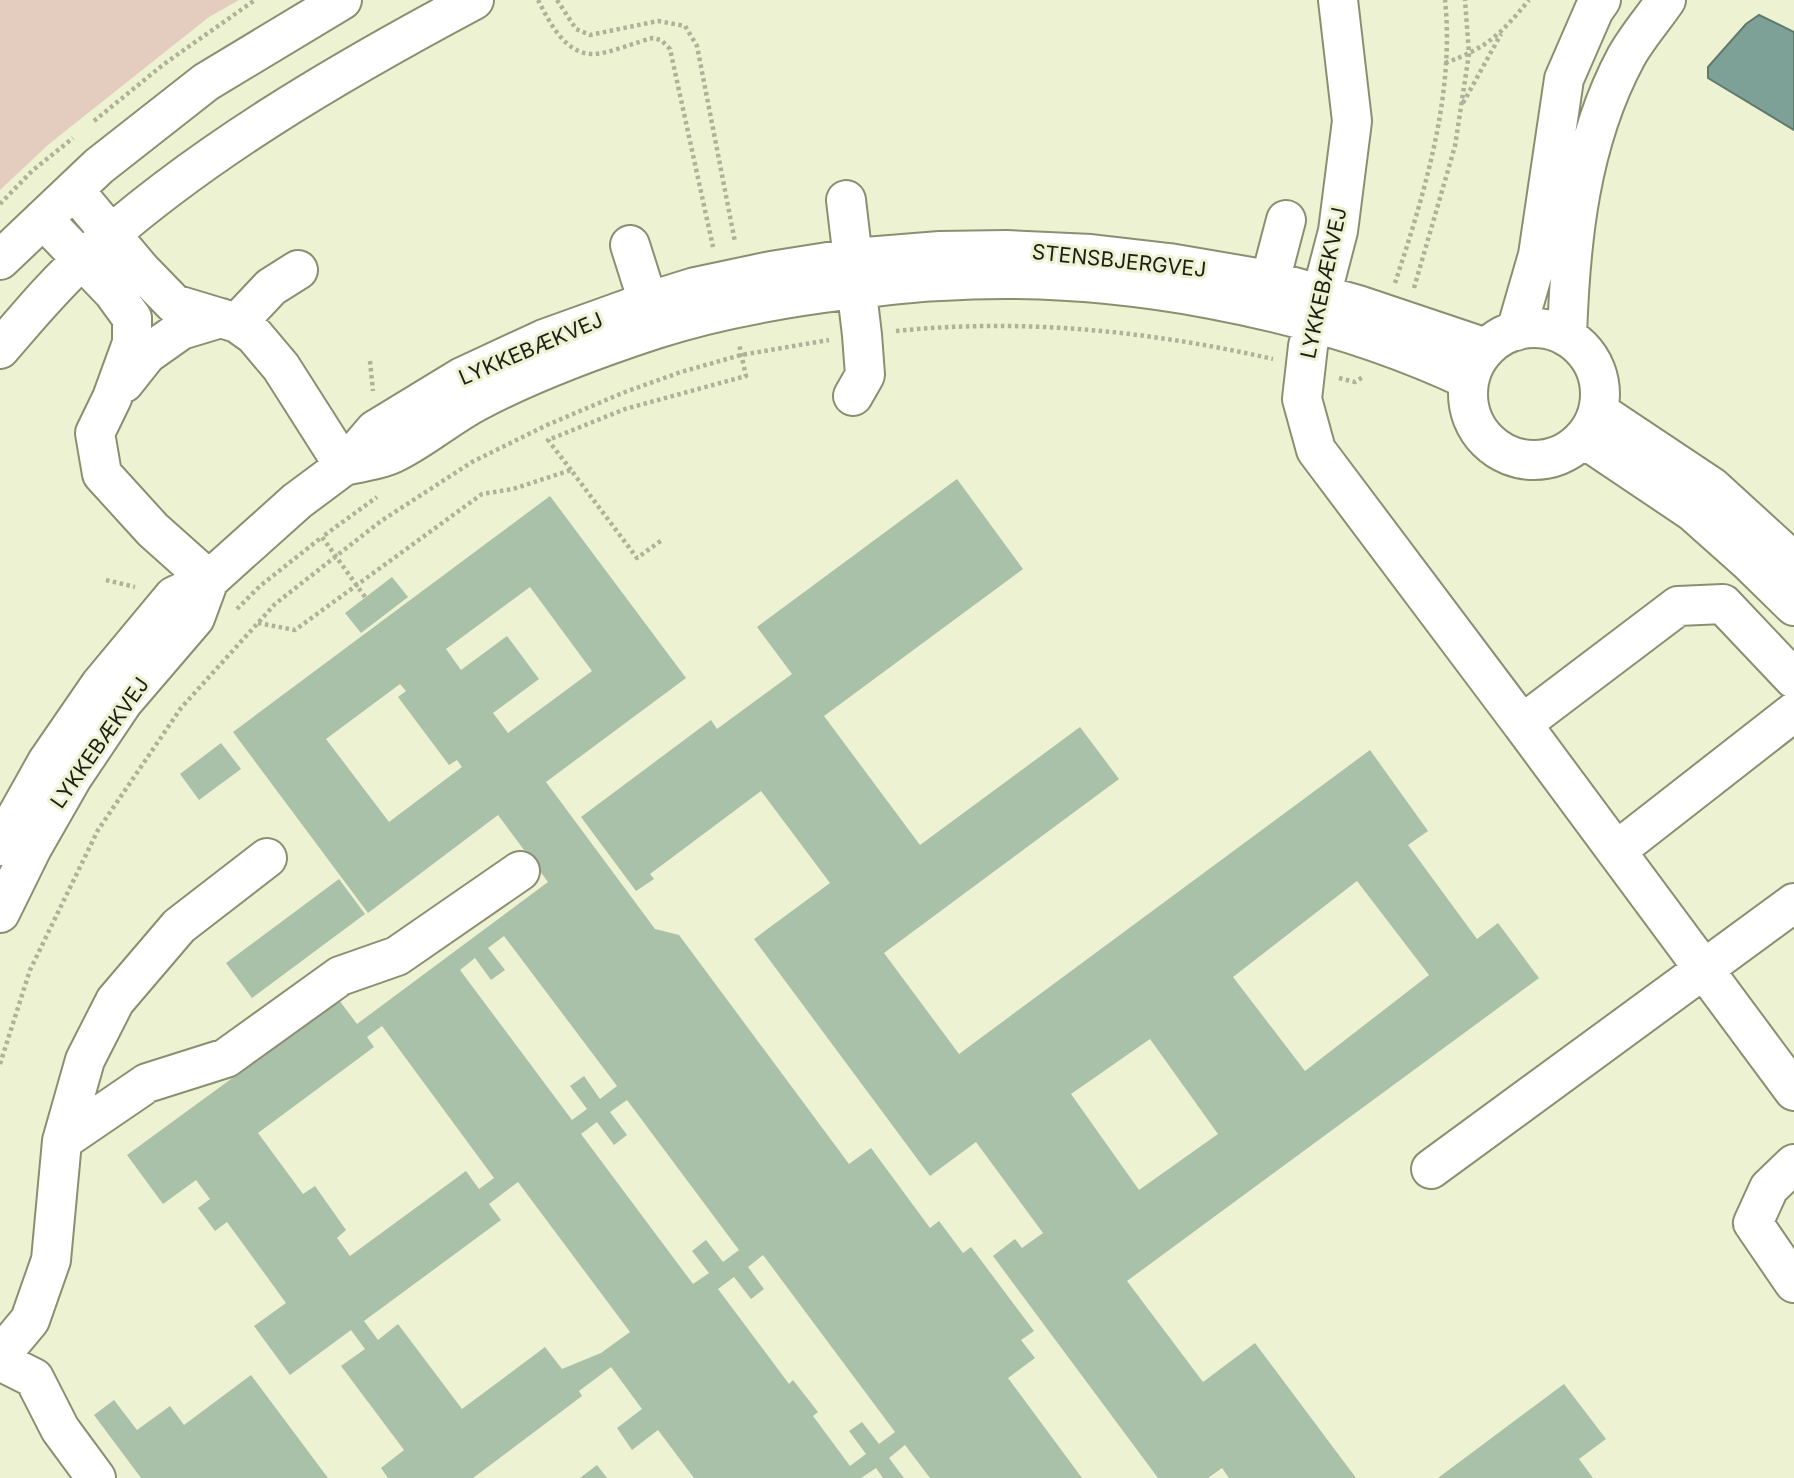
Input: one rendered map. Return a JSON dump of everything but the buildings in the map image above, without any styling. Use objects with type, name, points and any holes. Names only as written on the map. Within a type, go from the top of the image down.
[{"type":"street","points":[[0,260],[99,166],[206,82],[342,0]]},
{"type":"street","points":[[0,349],[82,260],[172,187],[280,111],[380,50],[474,0]]},
{"type":"street","name":"LYKKEBÆKVEJ","points":[[1304,384],[1317,308],[1338,231],[1352,121],[1338,0]]},
{"type":"street","points":[[1491,353],[1542,329],[1567,337],[1580,347],[1591,361],[1598,376],[1600,393],[1591,424],[1565,453],[1529,461],[1510,456],[1494,447],[1476,425],[1468,398],[1538,255],[1564,79],[1601,0]]},
{"type":"street","points":[[1567,337],[1575,233],[1591,141],[1604,103],[1627,55],[1666,0]]},
{"type":"street","points":[[74,190],[110,235],[174,304],[229,320],[254,335],[281,367],[344,466]]},
{"type":"street","points":[[846,200],[863,335],[864,375],[853,396]]},
{"type":"street","points":[[43,219],[113,292],[132,318],[132,343],[113,398],[95,433],[102,474],[153,530],[209,580]]},
{"type":"street","points":[[1266,295],[1286,220]]},
{"type":"street","points":[[630,245],[652,315]]},
{"type":"street","name":"STENSBJERGVEJ","points":[[737,293],[771,271],[855,274],[940,251],[1006,250],[1091,254],[1169,263],[1266,295],[1491,353]]},
{"type":"street","points":[[113,398],[147,354],[181,330],[229,320],[298,270]]},
{"type":"street","name":"LYKKEBÆKVEJ","points":[[0,846],[47,762],[100,685],[174,597],[209,580],[297,501],[344,466],[375,430],[463,377],[544,339],[737,293]]},
{"type":"street","points":[[1304,384],[1316,450],[1794,1091]]},
{"type":"street","points":[[1591,424],[1712,487],[1794,562]]},
{"type":"street","points":[[1591,424],[1748,561],[1794,606]]},
{"type":"street","name":"LYKKEBÆKVEJ","points":[[0,913],[32,848],[72,778],[123,702],[195,618],[209,580]]},
{"type":"street","points":[[1522,724],[1678,606],[1723,604],[1794,679]]},
{"type":"street","points":[[1616,851],[1794,712]]},
{"type":"street","points":[[96,1478],[60,1429],[34,1378],[0,1359],[30,1320],[51,1260],[62,1141],[86,1060],[115,1001],[179,926],[267,858]]},
{"type":"street","points":[[62,1141],[147,1083],[226,1058],[340,976],[397,956],[520,871]]},
{"type":"street","points":[[1431,1169],[1794,903]]},
{"type":"street","points":[[1794,1164],[1769,1188],[1753,1223],[1794,1283]]},
{"type":"path","points":[[538,0],[555,32],[582,51],[594,54],[653,38],[662,40],[670,49],[710,238],[737,293],[761,352]]},
{"type":"path","points":[[557,0],[576,29],[590,35],[658,21],[685,26],[697,46],[737,293],[741,355],[746,376],[625,409],[548,440],[637,558],[662,540]]},
{"type":"path","points":[[1388,325],[1438,127],[1444,63],[1445,0]]},
{"type":"path","points":[[0,1064],[30,970],[98,830],[181,708],[275,604],[381,521],[471,462],[547,425],[625,392],[741,355],[863,335],[951,326],[1081,328],[1222,348],[1304,384],[1355,383],[1365,375],[1427,249],[1455,146],[1461,107],[1469,54],[1465,0]]},
{"type":"path","points":[[1444,63],[1485,46],[1529,0]]},
{"type":"path","points":[[1461,107],[1504,28]]},
{"type":"path","points":[[257,623],[295,630],[482,494],[513,489],[571,470]]},
{"type":"shaded area","points":[[0,0],[239,0],[209,17],[49,144],[0,190]]},
{"type":"water","points":[[1759,15],[1794,32],[1794,130],[1708,78],[1708,67],[1746,24]]}]
